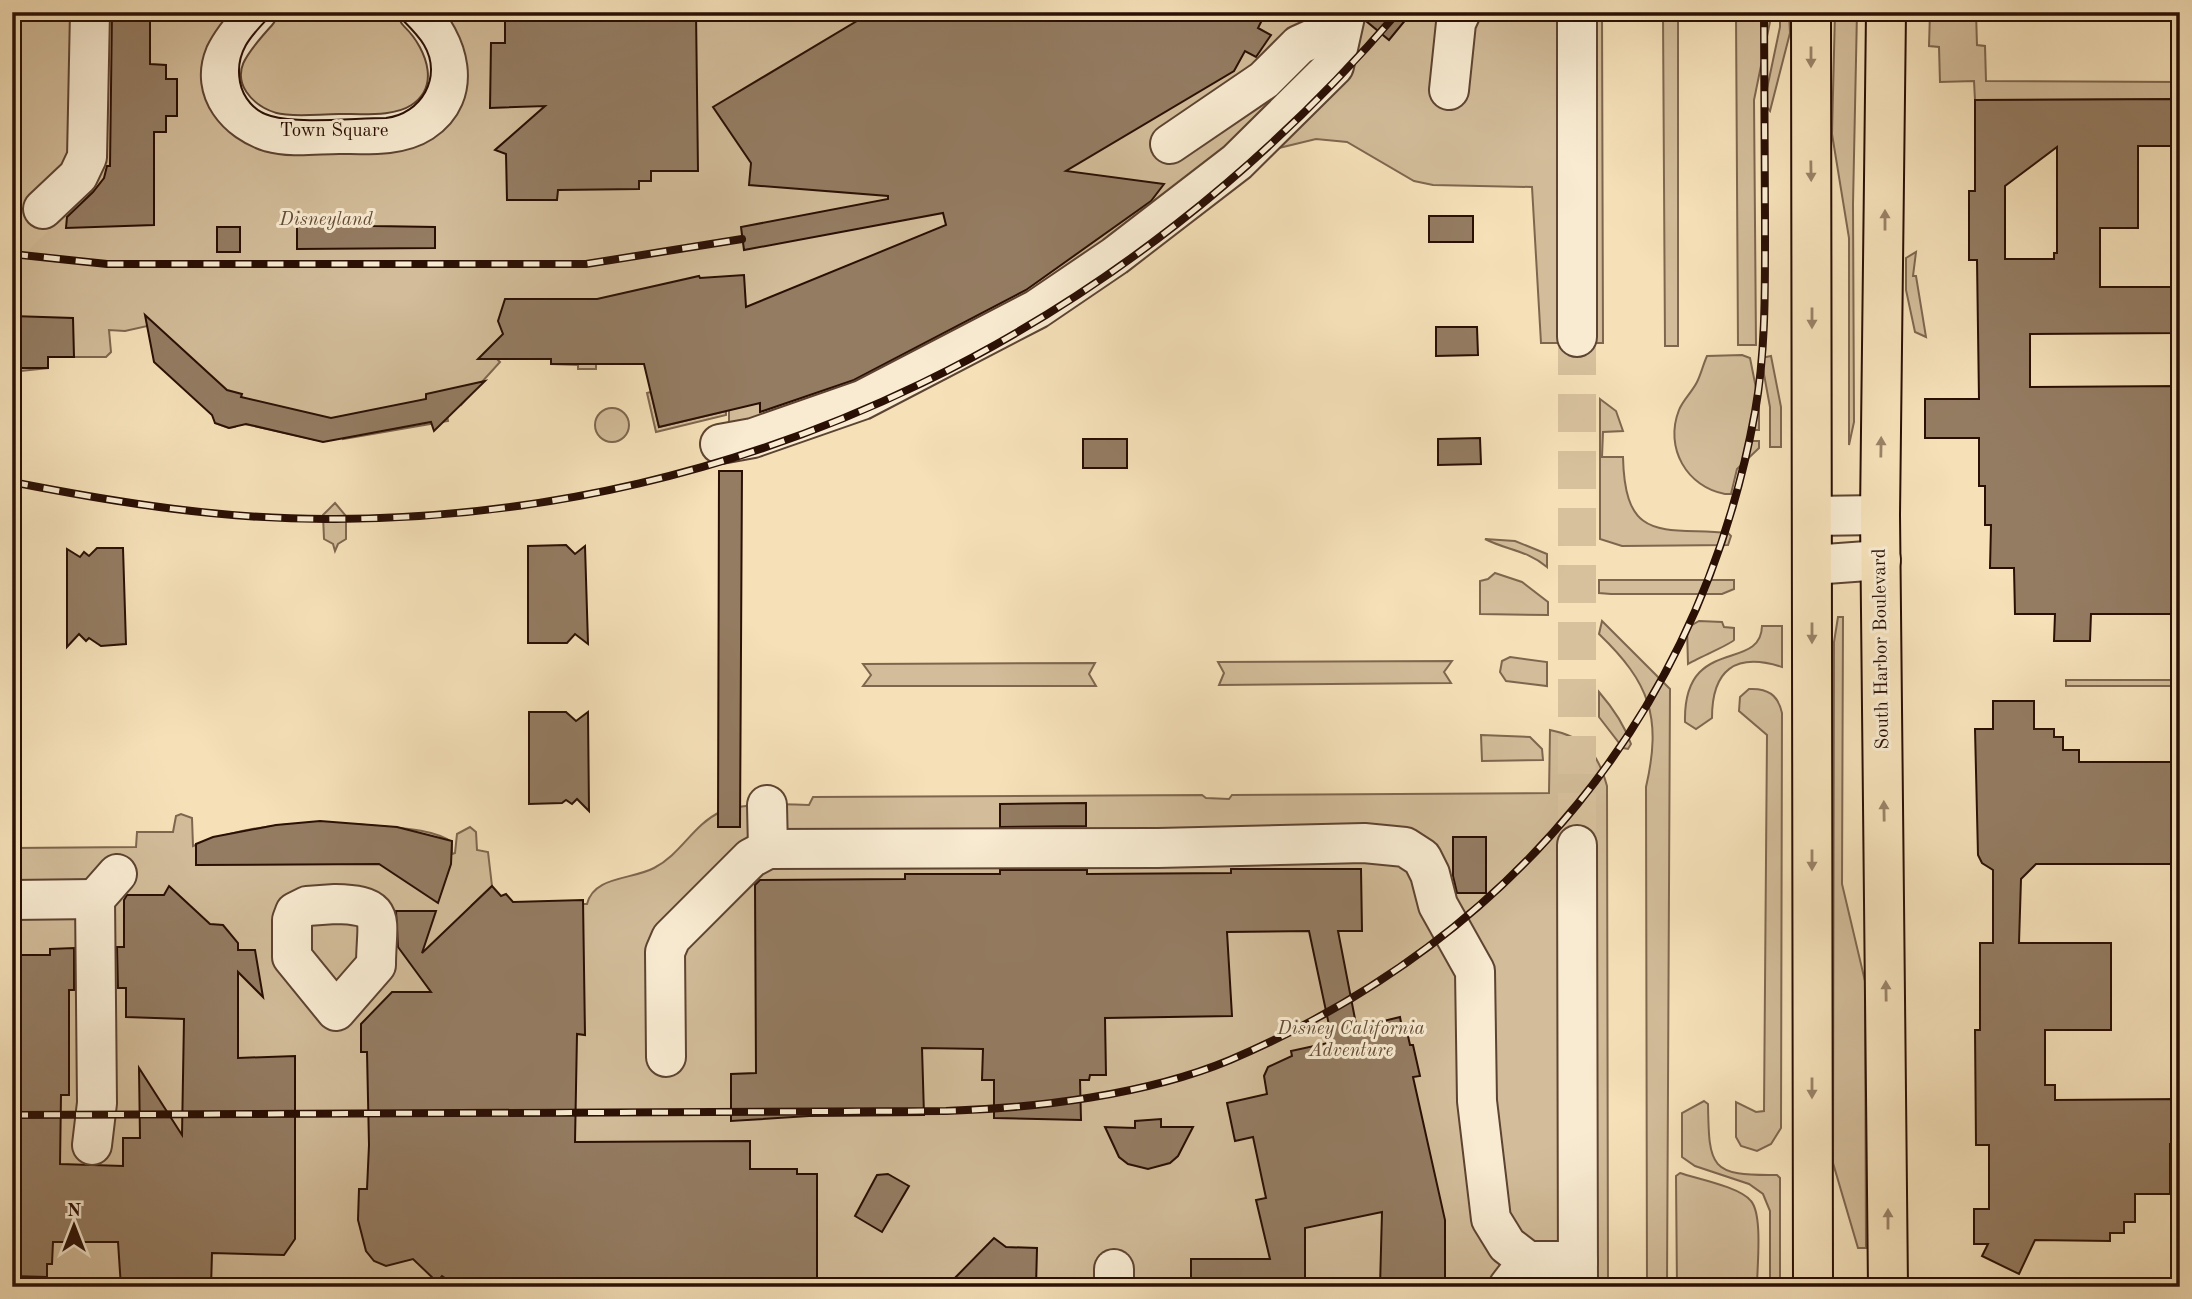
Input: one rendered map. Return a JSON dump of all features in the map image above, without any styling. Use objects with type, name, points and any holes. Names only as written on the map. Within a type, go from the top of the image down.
[{"type":"main road","points":[[1811,12],[1813,1287]]},
{"type":"main road","name":"South Harbor Boulevard","points":[[1886,12],[1880,515],[1888,1287]]},
{"type":"street","points":[[43,209],[79,176],[87,158],[90,12]]},
{"type":"street","name":"Town Square","points":[[257,12],[224,59],[225,94],[243,119],[284,134],[384,133],[411,127],[432,114],[444,93],[449,64],[442,43],[424,14]]},
{"type":"street","points":[[1449,90],[1456,23],[1461,12]]},
{"type":"street","points":[[1577,12],[1577,337]]},
{"type":"street","points":[[1170,144],[1264,80],[1299,45],[1344,19]]},
{"type":"street","points":[[720,444],[753,438],[862,400],[1037,309],[1104,263],[1237,162],[1334,66],[1344,19]]},
{"type":"street","points":[[1812,516],[1880,515]]},
{"type":"street","points":[[1812,565],[1881,560]]},
{"type":"street","points":[[767,805],[768,849]]},
{"type":"street","points":[[666,1057],[665,952],[671,938],[751,858],[768,849],[1158,848],[1364,843],[1405,847],[1422,858],[1430,874],[1438,905],[1475,971],[1476,1101],[1491,1219],[1507,1245],[1518,1274],[1578,1274],[1577,845]]},
{"type":"street","points":[[12,900],[106,886],[97,1103],[92,1124],[92,1145]]},
{"type":"green space","name":"Disneyland","points":[[12,12],[1602,12],[1603,343],[1541,343],[1532,187],[1433,185],[1414,181],[1347,142],[1316,139],[1279,148],[1001,347],[947,378],[861,416],[740,459],[721,464],[720,427],[729,425],[729,336],[621,330],[623,364],[596,364],[596,369],[551,364],[551,359],[513,359],[492,354],[500,362],[461,405],[454,396],[445,404],[448,421],[343,439],[341,427],[316,440],[236,422],[235,427],[229,428],[215,423],[218,403],[147,326],[125,331],[109,330],[111,352],[106,357],[48,357],[48,368],[12,372]]},
{"type":"green space","points":[[1650,12],[1678,12],[1678,346],[1665,346],[1663,15],[1650,15]]},
{"type":"green space","points":[[1721,12],[1772,12],[1754,100],[1756,345],[1738,345],[1736,14]]},
{"type":"green space","points":[[1780,12],[1789,12],[1790,33],[1770,111],[1764,103],[1780,27]]},
{"type":"green space","points":[[1835,12],[1857,12],[1853,204],[1854,422],[1849,445],[1849,238],[1832,134]]},
{"type":"green space","points":[[1930,12],[1976,12],[1977,45],[1985,46],[1986,81],[2180,82],[2180,99],[1975,100],[1974,81],[1940,82],[1939,47],[1929,46]]},
{"type":"green space","points":[[1916,252],[1913,276],[1916,276],[1926,337],[1915,332],[1906,290],[1906,258]]},
{"type":"green space","points":[[1742,355],[1750,358],[1759,403],[1759,430],[1753,430],[1752,441],[1759,441],[1759,448],[1737,469],[1731,494],[1725,494],[1700,483],[1682,464],[1677,451],[1675,424],[1679,410],[1697,382],[1707,356]]},
{"type":"green space","points":[[1771,356],[1781,407],[1781,447],[1770,447],[1770,407],[1761,358]]},
{"type":"green space","points":[[651,392],[659,427],[726,411],[726,415],[656,432],[647,393]]},
{"type":"green space","points":[[1600,399],[1616,411],[1623,431],[1603,432],[1602,457],[1623,457],[1625,485],[1631,505],[1640,518],[1666,529],[1728,533],[1731,536],[1728,545],[1622,546],[1600,539]]},
{"type":"green space","points":[[612,408],[624,413],[629,425],[624,437],[612,442],[600,437],[595,425],[600,413]]},
{"type":"green space","points":[[335,503],[346,516],[346,539],[338,544],[335,551],[333,544],[324,539],[323,515]]},
{"type":"green space","points":[[1485,539],[1515,541],[1547,554],[1547,567],[1532,557]]},
{"type":"green space","points":[[1495,573],[1522,582],[1548,602],[1548,615],[1480,614],[1480,581]]},
{"type":"green space","points":[[1599,580],[1734,580],[1734,589],[1722,594],[1611,594],[1599,593]]},
{"type":"green space","points":[[1838,617],[1843,617],[1842,884],[1865,981],[1866,1248],[1858,1248],[1833,1163],[1834,642]]},
{"type":"green space","points":[[1602,621],[1670,689],[1667,1287],[1647,1287],[1646,787],[1653,740],[1652,721],[1641,685],[1599,634]]},
{"type":"green space","points":[[1699,621],[1722,622],[1724,627],[1734,628],[1734,640],[1688,664],[1687,628]]},
{"type":"green space","points":[[1762,626],[1782,626],[1782,667],[1751,662],[1729,669],[1716,688],[1712,718],[1696,729],[1685,722],[1688,695],[1696,676],[1708,665],[1749,648],[1758,640]]},
{"type":"green space","points":[[1510,657],[1547,662],[1547,686],[1506,681],[1500,672],[1502,661]]},
{"type":"green space","points":[[1452,661],[1444,672],[1451,683],[1219,685],[1224,673],[1218,662]]},
{"type":"green space","points":[[1095,663],[1089,674],[1096,686],[863,686],[871,675],[863,664]]},
{"type":"green space","points":[[2066,680],[2180,680],[2180,686],[2066,686]]},
{"type":"green space","points":[[1749,689],[1767,691],[1775,697],[1782,713],[1781,1128],[1771,1144],[1757,1151],[1741,1146],[1736,1137],[1736,1102],[1756,1112],[1764,1111],[1767,735],[1739,711],[1740,697]]},
{"type":"green space","points":[[1599,692],[1625,730],[1631,744],[1628,749],[1623,748],[1599,717]]},
{"type":"green space","name":"Disney California Adventure","points":[[1550,730],[1572,737],[1588,748],[1599,764],[1607,786],[1608,1287],[12,1287],[12,848],[136,847],[137,832],[173,832],[176,816],[181,814],[192,818],[193,846],[215,838],[261,828],[331,823],[426,832],[452,842],[452,854],[455,853],[457,834],[470,827],[476,832],[477,850],[488,852],[492,886],[473,904],[587,904],[597,888],[654,868],[711,818],[720,812],[738,807],[809,805],[813,797],[1202,795],[1206,798],[1229,799],[1232,795],[1549,793]]},
{"type":"green space","points":[[1481,735],[1530,737],[1542,749],[1543,760],[1482,761]]},
{"type":"green space","points":[[1704,1101],[1708,1104],[1710,1142],[1718,1164],[1726,1170],[1738,1173],[1777,1175],[1780,1178],[1780,1287],[1770,1287],[1770,1211],[1763,1194],[1749,1184],[1695,1166],[1682,1157],[1682,1113]]},
{"type":"green space","points":[[1680,1173],[1728,1188],[1751,1201],[1755,1208],[1758,1229],[1757,1287],[1677,1287],[1676,1176]]},
{"type":"shaded area","points":[[12,25],[17,85],[12,142]]},
{"type":"building","points":[[112,12],[150,12],[150,64],[166,65],[166,79],[177,79],[177,116],[166,116],[166,132],[154,132],[154,225],[66,228],[67,217],[93,192],[104,178],[107,166],[110,166]]},
{"type":"building","points":[[505,12],[696,12],[698,171],[651,171],[651,181],[639,181],[639,189],[558,190],[557,200],[507,200],[506,154],[495,150],[545,106],[490,108],[491,43],[505,43]]},
{"type":"building","points":[[872,12],[1266,12],[1258,28],[1271,35],[1256,57],[1245,51],[1234,71],[1066,171],[1164,184],[1151,201],[1026,290],[854,380],[760,412],[760,403],[659,427],[644,364],[551,364],[551,359],[478,359],[503,334],[498,321],[505,299],[597,299],[699,276],[744,275],[746,307],[946,225],[943,213],[744,250],[741,227],[888,199],[888,196],[749,185],[751,163],[713,107]]},
{"type":"building","points":[[1367,12],[1412,12],[1389,40],[1366,21]]},
{"type":"building","points":[[2180,99],[2180,146],[2138,146],[2138,228],[2100,228],[2100,287],[2180,287],[2180,333],[2030,334],[2030,387],[2180,386],[2180,488],[2174,488],[2174,547],[2180,547],[2180,614],[2091,614],[2090,641],[2054,641],[2055,614],[2015,614],[2014,568],[1990,568],[1991,525],[1985,525],[1985,486],[1979,486],[1979,438],[1925,438],[1925,399],[1979,399],[1977,260],[1969,260],[1969,191],[1975,191],[1975,100]],"holes":[[[2057,147],[2057,253],[2054,253],[2054,259],[2005,259],[2005,186]]]},
{"type":"building","points":[[1429,216],[1473,216],[1473,242],[1429,242]]},
{"type":"building","points":[[297,218],[356,218],[356,224],[435,227],[435,248],[297,249]]},
{"type":"building","points":[[217,227],[240,227],[240,252],[217,252]]},
{"type":"building","points":[[145,315],[227,390],[242,394],[241,397],[331,418],[426,399],[426,394],[485,381],[434,431],[431,422],[323,442],[246,424],[229,428],[215,423],[212,415],[154,362]]},
{"type":"building","points":[[12,316],[73,318],[74,357],[48,357],[48,368],[12,368]]},
{"type":"building","points":[[1436,327],[1477,327],[1478,355],[1436,356]]},
{"type":"building","points":[[1480,438],[1481,464],[1438,465],[1438,439]]},
{"type":"building","points":[[1083,439],[1127,439],[1127,468],[1083,468]]},
{"type":"building","points":[[719,471],[742,471],[740,827],[718,827]]},
{"type":"building","points":[[566,545],[575,554],[585,546],[588,644],[575,634],[567,643],[528,643],[528,546]]},
{"type":"building","points":[[97,548],[123,548],[126,644],[101,646],[89,638],[86,641],[79,634],[67,647],[67,549],[80,557],[84,552],[89,556]]},
{"type":"building","points":[[1993,701],[2034,701],[2034,729],[2054,729],[2054,737],[2063,737],[2063,750],[2079,750],[2079,762],[2180,762],[2180,864],[2036,864],[2021,879],[2019,943],[2111,943],[2111,1030],[2045,1030],[2045,1085],[2055,1085],[2055,1100],[2180,1099],[2180,1144],[2170,1144],[2170,1194],[2135,1194],[2135,1222],[2124,1222],[2124,1233],[2110,1233],[2110,1241],[2035,1240],[2019,1274],[1982,1256],[1988,1244],[1974,1244],[1974,1209],[1989,1209],[1989,1145],[1976,1145],[1975,1030],[1980,1030],[1980,943],[1993,943],[1993,870],[1982,863],[1978,855],[1975,729],[1993,729]]},
{"type":"building","points":[[529,712],[566,712],[576,721],[588,712],[589,811],[577,799],[572,804],[566,800],[562,803],[529,804]]},
{"type":"building","points":[[1086,803],[1086,826],[1000,827],[1000,804]]},
{"type":"building","points":[[320,821],[397,827],[452,841],[451,864],[438,903],[379,864],[196,865],[196,844],[213,837],[276,825]]},
{"type":"building","points":[[1453,837],[1486,837],[1486,893],[1457,893],[1453,876]]},
{"type":"building","points":[[1231,869],[1361,869],[1362,931],[1338,931],[1356,1024],[1366,1022],[1367,1025],[1400,1017],[1402,1028],[1406,1027],[1410,1045],[1413,1045],[1420,1076],[1413,1077],[1445,1220],[1445,1287],[1380,1287],[1382,1212],[1305,1228],[1305,1287],[1191,1287],[1191,1259],[1270,1259],[1256,1200],[1266,1198],[1253,1137],[1235,1141],[1227,1103],[1267,1094],[1264,1076],[1268,1067],[1292,1056],[1291,1051],[1328,1043],[1325,1026],[1329,1025],[1309,931],[1227,932],[1232,1016],[1105,1018],[1106,1075],[1090,1075],[1089,1080],[1080,1080],[1081,1120],[994,1118],[994,1080],[982,1080],[983,1049],[922,1048],[924,1115],[809,1116],[731,1121],[731,1074],[756,1073],[755,885],[760,880],[905,879],[905,874],[1000,874],[1000,870],[1087,870],[1087,874],[1231,873]]},
{"type":"building","points":[[169,886],[210,924],[223,925],[238,943],[238,950],[255,950],[263,997],[238,972],[238,1058],[295,1056],[295,1239],[284,1255],[212,1253],[211,1287],[121,1287],[118,1242],[53,1242],[52,1264],[47,1264],[47,1277],[12,1276],[12,955],[50,955],[50,949],[74,948],[74,990],[69,990],[69,1095],[61,1095],[60,1164],[123,1166],[123,1138],[140,1138],[139,1068],[182,1135],[184,1019],[126,1017],[126,988],[118,988],[117,947],[124,947],[124,900],[127,895],[164,895]]},
{"type":"building","points":[[492,886],[501,896],[506,894],[513,902],[583,900],[585,1035],[577,1034],[575,1142],[750,1141],[750,1169],[797,1169],[797,1174],[817,1174],[817,1287],[458,1287],[442,1276],[437,1282],[413,1259],[386,1266],[374,1261],[366,1251],[358,1220],[359,1189],[367,1189],[369,1145],[367,1052],[361,1052],[361,1024],[392,992],[431,992],[398,947],[396,911],[436,911],[422,953]]},
{"type":"building","points":[[1161,1119],[1161,1127],[1193,1127],[1178,1156],[1170,1163],[1148,1169],[1128,1164],[1119,1157],[1105,1127],[1135,1128],[1135,1121]]},
{"type":"building","points":[[888,1174],[909,1186],[882,1232],[855,1216],[877,1175]]},
{"type":"building","points":[[994,1238],[1006,1247],[1037,1248],[1036,1287],[946,1287]]},
{"type":"tunnel","points":[[12,240],[43,209]]},
{"type":"tunnel","points":[[1577,337],[1577,845]]},
{"type":"tram line","points":[[274,12],[253,35],[243,51],[239,71],[242,88],[251,104],[265,114],[312,120],[386,118],[398,115],[418,102],[430,81],[429,57],[421,41],[395,12]]},
{"type":"railway","points":[[12,482],[173,509],[254,517],[335,519],[490,510],[639,483],[784,441],[922,383],[1053,311],[1176,224],[1292,124],[1398,12]]},
{"type":"railway","points":[[12,1115],[946,1111],[1017,1107],[1127,1091],[1197,1072],[1230,1060],[1331,1010],[1423,950],[1506,882],[1578,804],[1639,718],[1689,623],[1728,521],[1759,389],[1765,295],[1764,12]]},
{"type":"railway","points":[[12,254],[107,264],[586,264],[742,239]]}]
